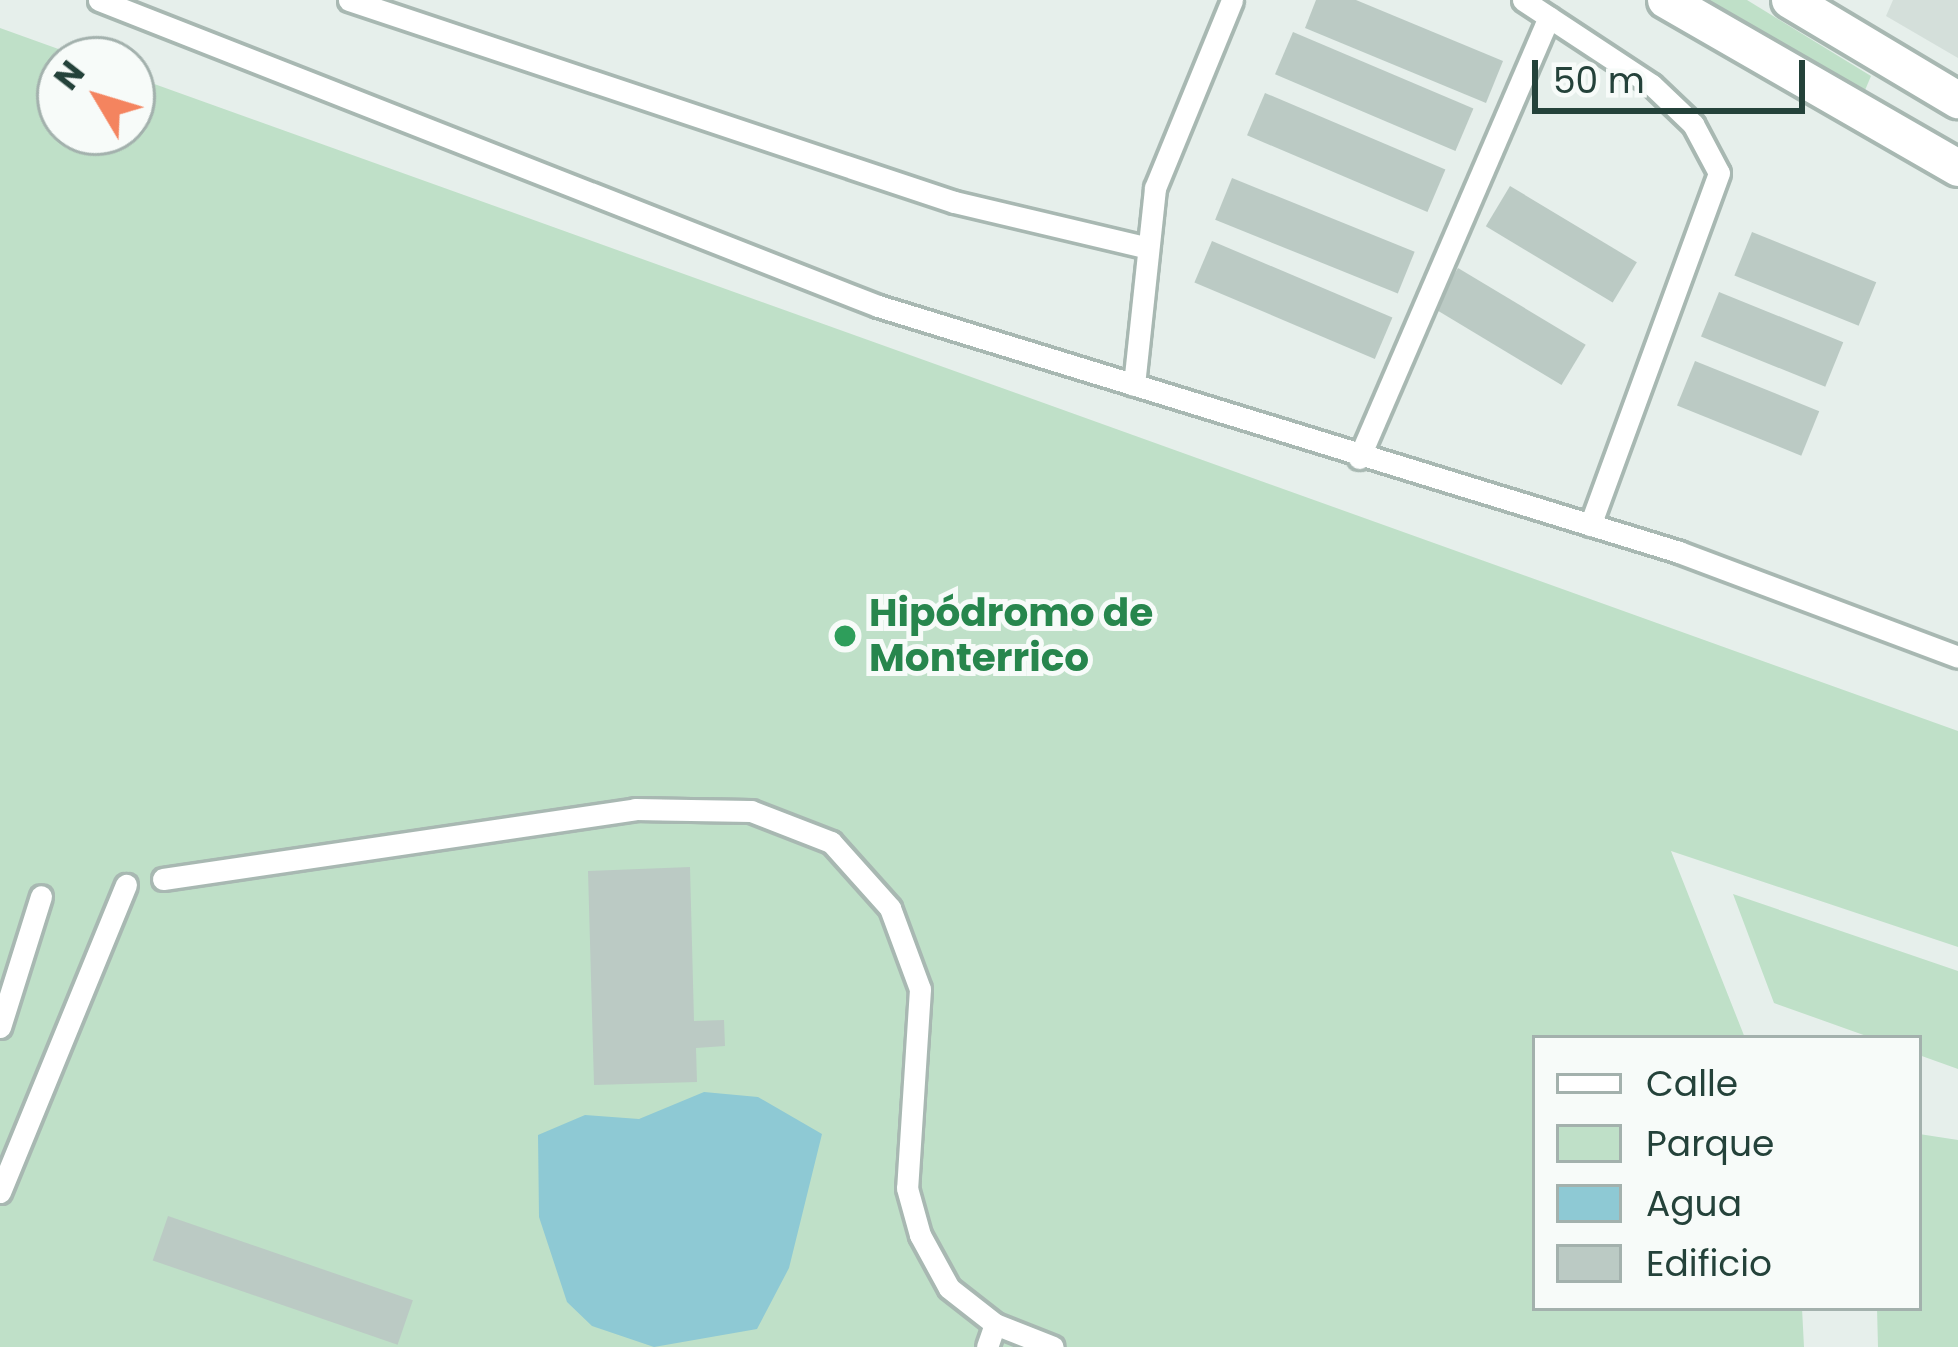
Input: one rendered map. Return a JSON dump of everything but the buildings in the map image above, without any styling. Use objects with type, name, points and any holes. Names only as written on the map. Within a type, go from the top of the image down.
[{"type":"street","points":[[1666,0],[1958,168]]},
{"type":"street","points":[[1790,0],[1958,100]]},
{"type":"street","points":[[1882,126],[1911,74]]},
{"type":"lane","points":[[99,0],[878,306],[1359,458],[1590,525],[1958,657]]},
{"type":"lane","points":[[350,0],[954,202],[1144,247]]},
{"type":"lane","points":[[1134,385],[1144,247],[1155,188],[1232,0]]},
{"type":"lane","points":[[1523,0],[1652,85],[1693,124],[1718,173],[1590,525]]},
{"type":"lane","points":[[1359,458],[1549,17]]},
{"type":"lane","points":[[163,879],[635,809],[751,811],[831,842],[890,908],[920,989],[908,1188],[920,1234],[949,1288],[995,1324],[1053,1347]]},
{"type":"lane","points":[[0,1192],[126,885]]},
{"type":"lane","points":[[0,1027],[41,896]]},
{"type":"lane","points":[[987,1347],[995,1324]]},
{"type":"shaded area","points":[[1893,0],[1958,0],[1958,58],[1886,16]]},
{"type":"green space","points":[[1690,0],[1747,0],[1871,76],[1863,95]]},
{"type":"green space","name":"Hipódromo de Monterrico","points":[[0,28],[36,41],[36,156],[156,156],[156,85],[1958,731],[1958,947],[1671,851],[1744,1035],[1532,1035],[1532,1311],[1802,1311],[1804,1347],[0,1347]]},
{"type":"green space","points":[[1733,894],[1958,971],[1958,1069],[1922,1056],[1922,1035],[1864,1035],[1774,1003]]},
{"type":"green space","points":[[1922,1134],[1958,1140],[1958,1347],[1878,1347],[1877,1311],[1922,1311]]},
{"type":"water","points":[[704,1092],[758,1097],[822,1134],[789,1268],[757,1329],[654,1347],[592,1326],[567,1302],[539,1217],[538,1135],[585,1115],[639,1119]]},
{"type":"place","name":"Hipódromo de Monterrico","points":[[845,636]]}]
